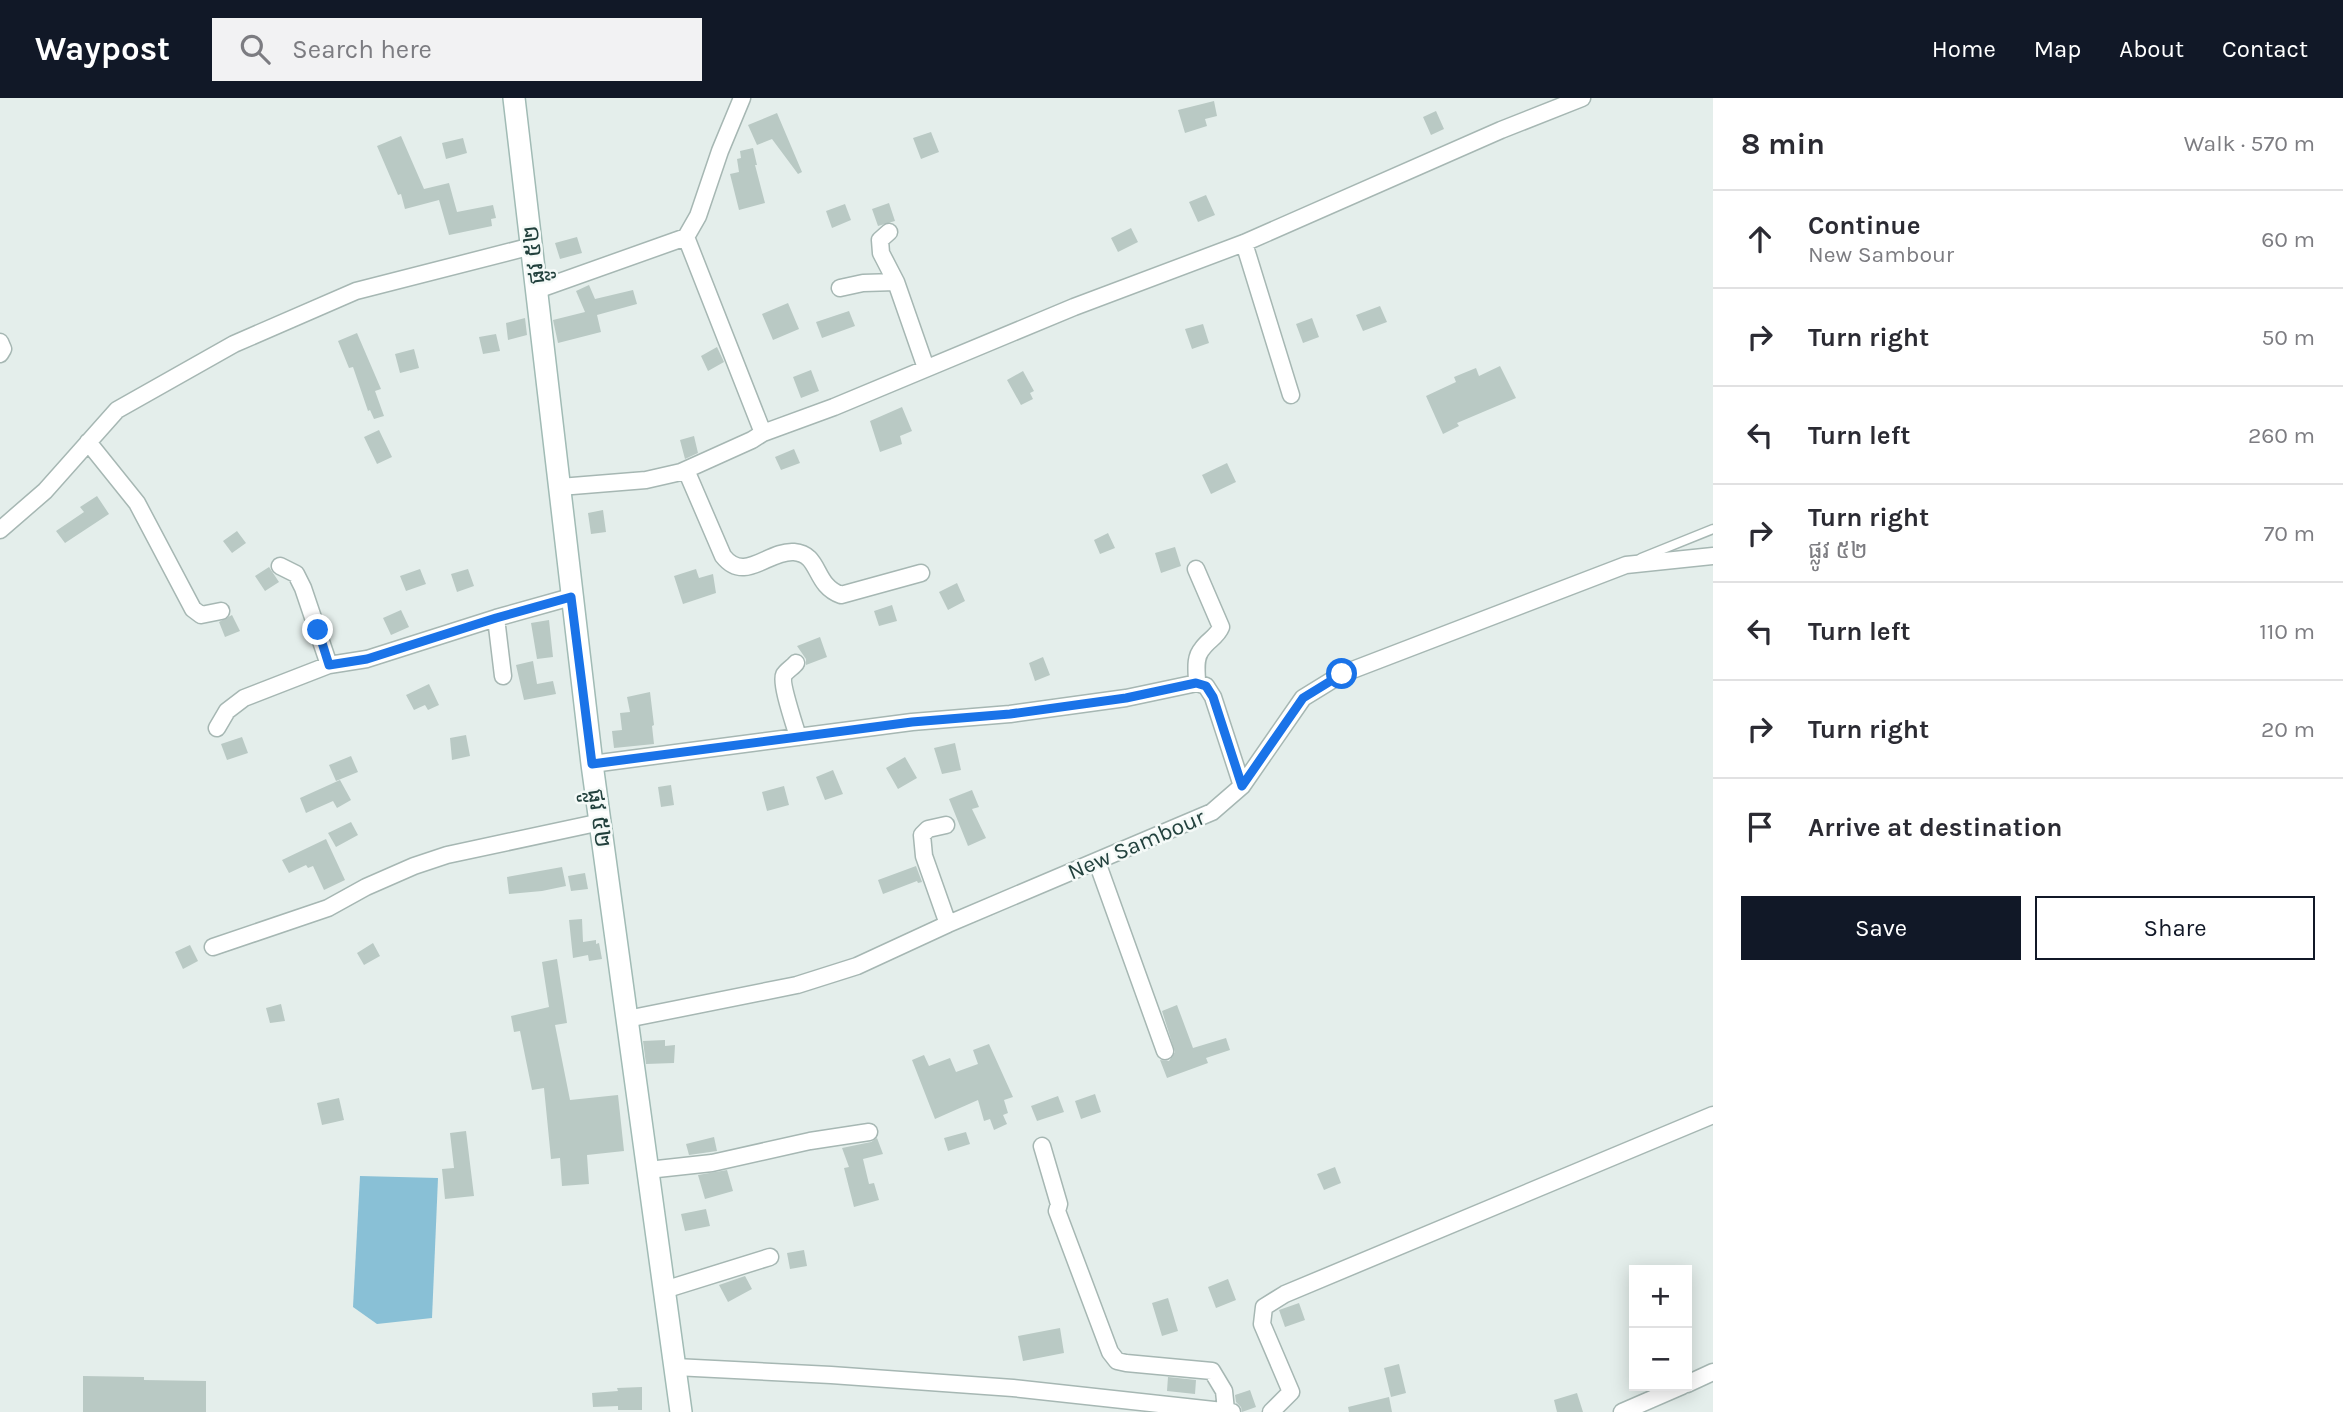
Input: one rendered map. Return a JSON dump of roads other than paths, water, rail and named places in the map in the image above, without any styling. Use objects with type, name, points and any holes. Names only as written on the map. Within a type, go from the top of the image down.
[{"type":"street","name":"ផ្លូវ ៥២","points":[[514,98],[592,764],[681,1412]]},
{"type":"street","points":[[537,290],[686,237],[698,216],[720,151],[743,98]]},
{"type":"street","points":[[560,487],[646,480],[686,470],[763,433],[834,407],[1074,307],[1244,243],[1583,98]]},
{"type":"street","points":[[889,232],[879,245],[896,282],[926,368]]},
{"type":"street","points":[[686,237],[763,433]]},
{"type":"street","points":[[1244,243],[1291,395]]},
{"type":"street","points":[[0,530],[45,491],[117,410],[246,339],[356,291],[532,246]]},
{"type":"street","points":[[840,288],[863,283],[896,282]]},
{"type":"street","points":[[0,342],[3,349],[0,354]]},
{"type":"street","points":[[88,442],[137,503],[193,609],[201,615],[221,611]]},
{"type":"street","points":[[686,470],[723,556],[733,566],[743,568],[792,552],[804,555],[812,561],[821,582],[830,591],[841,595],[921,573]]},
{"type":"street","name":"New Sambour","points":[[627,1019],[797,985],[857,965],[1212,812],[1242,786],[1303,698],[1342,674],[1626,565],[1713,556]]},
{"type":"street","points":[[280,566],[296,574],[303,588],[329,665]]},
{"type":"street","points":[[1196,569],[1221,627],[1197,658],[1196,683]]},
{"type":"street","points":[[217,728],[227,711],[244,698],[329,665],[367,659],[571,597]]},
{"type":"street","points":[[496,618],[503,676]]},
{"type":"street","points":[[796,663],[784,675],[782,684],[798,737]]},
{"type":"street","points":[[592,764],[912,722],[1010,714],[1126,698],[1196,683],[1206,686],[1213,697],[1242,786]]},
{"type":"street","points":[[213,947],[328,908],[366,887],[447,855],[601,822]]},
{"type":"street","points":[[946,825],[928,829],[922,835],[924,856],[948,924]]},
{"type":"street","points":[[1097,862],[1165,1051]]},
{"type":"street","points":[[1271,1412],[1291,1392],[1262,1325],[1264,1307],[1285,1294],[1713,1115]]},
{"type":"street","points":[[648,1170],[712,1163],[810,1140],[869,1132]]},
{"type":"street","points":[[675,1367],[1000,1387],[1229,1411],[1224,1391],[1212,1371],[1126,1363],[1117,1361],[1110,1352],[1057,1211],[1059,1204],[1042,1146]]},
{"type":"street","points":[[664,1290],[769,1257]]},
{"type":"street","points":[[1692,1382],[1713,1372]]},
{"type":"street","points":[[1622,1412],[1670,1391]]},
{"type":"lane","points":[[1626,565],[1713,529]]},
{"type":"water","points":[[360,1176],[438,1178],[432,1318],[377,1324],[353,1307]]}]
